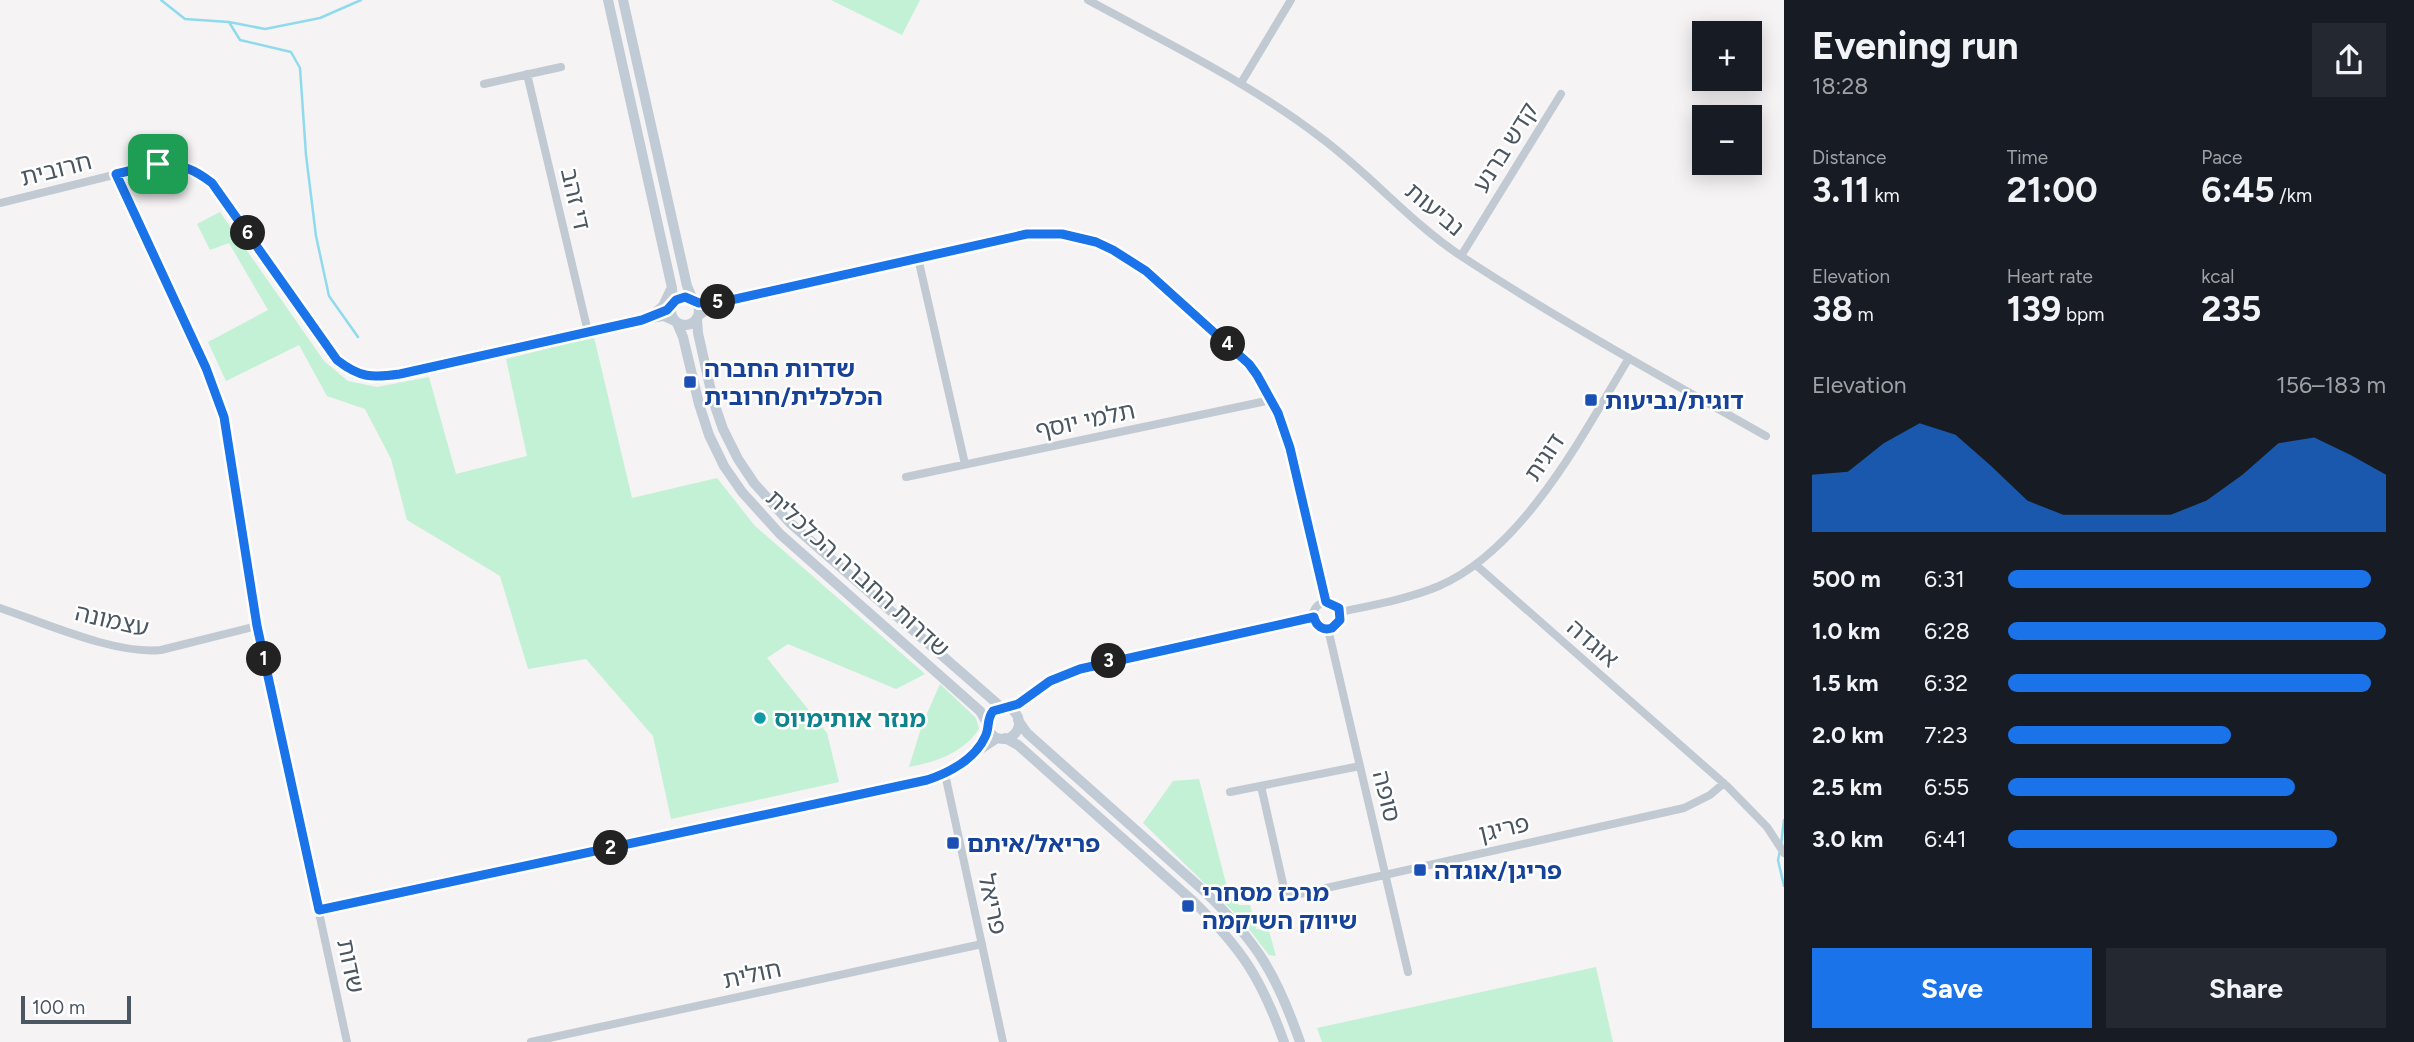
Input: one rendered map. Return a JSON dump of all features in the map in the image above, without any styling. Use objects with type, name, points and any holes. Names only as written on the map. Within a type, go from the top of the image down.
[{"type":"main road","points":[[608,0],[670,278],[673,305],[671,315],[676,322],[686,326],[698,318],[699,309],[687,286],[623,0]]},
{"type":"main road","points":[[646,318],[667,301],[670,278]]},
{"type":"main road","points":[[673,305],[685,297],[694,301]]},
{"type":"main road","name":"שדרות החברה הכלכלית","points":[[698,318],[698,333],[718,416],[738,459],[754,483],[796,528],[1011,712],[1027,733],[1205,891],[1254,945],[1273,974],[1300,1042]]},
{"type":"main road","name":"שדרות החברה הכלכלית","points":[[676,322],[683,337],[709,435],[724,466],[742,492],[780,534],[980,711],[988,725],[1002,738]]},
{"type":"main road","points":[[988,725],[990,714],[1011,712],[1017,730],[1002,738]]},
{"type":"main road","points":[[1002,738],[1018,745],[1220,928],[1242,954],[1260,982],[1284,1042]]},
{"type":"street","name":"נביעות","points":[[1088,0],[1241,83],[1323,138],[1424,228],[1461,256],[1629,358],[1766,436]]},
{"type":"street","points":[[1241,83],[1291,0]]},
{"type":"street","points":[[484,84],[561,67]]},
{"type":"street","name":"די זהב","points":[[527,74],[588,332]]},
{"type":"street","name":"קדש ברנע","points":[[1461,256],[1560,94]]},
{"type":"street","name":"חרובית","points":[[0,203],[158,164],[193,169],[212,183],[337,360],[358,374],[370,377],[400,374],[646,318],[664,317],[676,322]]},
{"type":"street","name":"שדות","points":[[116,174],[206,368],[224,417],[257,626],[348,1042]]},
{"type":"street","points":[[698,318],[704,311],[722,302],[1027,234],[1062,234],[1096,242],[1146,271],[1236,351],[1257,375],[1271,400],[1290,448],[1326,602]]},
{"type":"street","points":[[918,258],[965,464]]},
{"type":"street","points":[[694,301],[722,302]]},
{"type":"street","name":"חרובית","points":[[646,318],[673,305]]},
{"type":"street","name":"דוגית","points":[[1476,565],[1508,536],[1527,514],[1566,459],[1629,358]]},
{"type":"street","name":"תלמי יוסף","points":[[906,477],[1271,400]]},
{"type":"street","points":[[1340,612],[1405,597],[1438,586],[1476,565]]},
{"type":"street","name":"אוגדה","points":[[1476,565],[1724,783],[1767,827],[1784,853]]},
{"type":"street","points":[[1326,602],[1335,605],[1340,612],[1339,624],[1328,629],[1317,625],[1314,617],[1318,605],[1326,602]]},
{"type":"street","name":"עצמונה","points":[[0,608],[113,645],[145,652],[257,626]]},
{"type":"street","points":[[1011,712],[1050,681],[1080,669],[1314,617]]},
{"type":"street","name":"סופה","points":[[1328,629],[1409,972]]},
{"type":"street","points":[[969,757],[985,739],[988,725]]},
{"type":"street","points":[[319,910],[927,780],[945,774],[1002,738]]},
{"type":"street","points":[[1230,792],[1360,766]]},
{"type":"street","name":"פריאל","points":[[945,774],[1003,1042]]},
{"type":"street","name":"פריגן","points":[[1261,786],[1286,897],[1684,808],[1710,795],[1724,783]]},
{"type":"street","name":"חולית","points":[[531,1042],[982,944]]},
{"type":"green space","points":[[831,0],[920,0],[902,35]]},
{"type":"green space","points":[[220,212],[324,361],[348,381],[377,387],[429,377],[456,474],[527,456],[506,359],[594,337],[632,498],[717,478],[755,526],[925,674],[896,689],[788,644],[767,658],[827,733],[839,782],[671,819],[653,736],[586,659],[528,669],[500,576],[407,520],[391,459],[365,409],[327,396],[299,345],[226,381],[208,342],[268,310],[229,243],[210,250],[197,224]]},
{"type":"green space","points":[[940,684],[976,718],[979,729],[965,744],[948,755],[909,767],[922,725]]},
{"type":"green space","points":[[1199,779],[1229,895],[1239,905],[1250,905],[1256,929],[1269,931],[1276,956],[1269,955],[1242,920],[1143,823],[1173,781]]},
{"type":"green space","points":[[1596,967],[1613,1042],[1322,1042],[1317,1028]]},
{"type":"waterway","points":[[161,0],[185,19],[229,22],[240,40],[291,52],[300,68],[306,155],[316,236],[329,296],[358,337]]},
{"type":"waterway","points":[[229,22],[265,29],[320,18],[361,0]]},
{"type":"waterway","points":[[1781,845],[1784,820]]},
{"type":"waterway","points":[[1780,851],[1778,860],[1784,886]]},
{"type":"place","name":"שדרות החברה הכלכלית/חרובית","points":[[690,382]]},
{"type":"place","name":"דוגית/נביעות","points":[[1591,400]]},
{"type":"place","name":"מנזר אותימיוס","points":[[760,718]]},
{"type":"place","name":"פריאל/איתם","points":[[953,843]]},
{"type":"place","name":"פריגן/אוגדה","points":[[1420,870]]},
{"type":"place","name":"מרכז מסחרי שיווק השיקמה","points":[[1188,906]]},
{"type":"route","points":[[158,164],[183,165],[212,183],[337,360],[348,369],[370,377],[400,374],[642,320],[667,310],[676,300],[685,297],[699,303],[722,302],[1027,234],[1062,234],[1096,242],[1146,271],[1236,351],[1257,375],[1278,413],[1290,448],[1326,602],[1339,608],[1339,624],[1324,629],[1317,625],[1314,617],[1113,660],[1063,675],[1018,704],[993,711],[988,718],[985,739],[969,757],[956,768],[927,780],[319,910],[257,626],[224,417],[206,368],[116,174],[158,164]]}]
